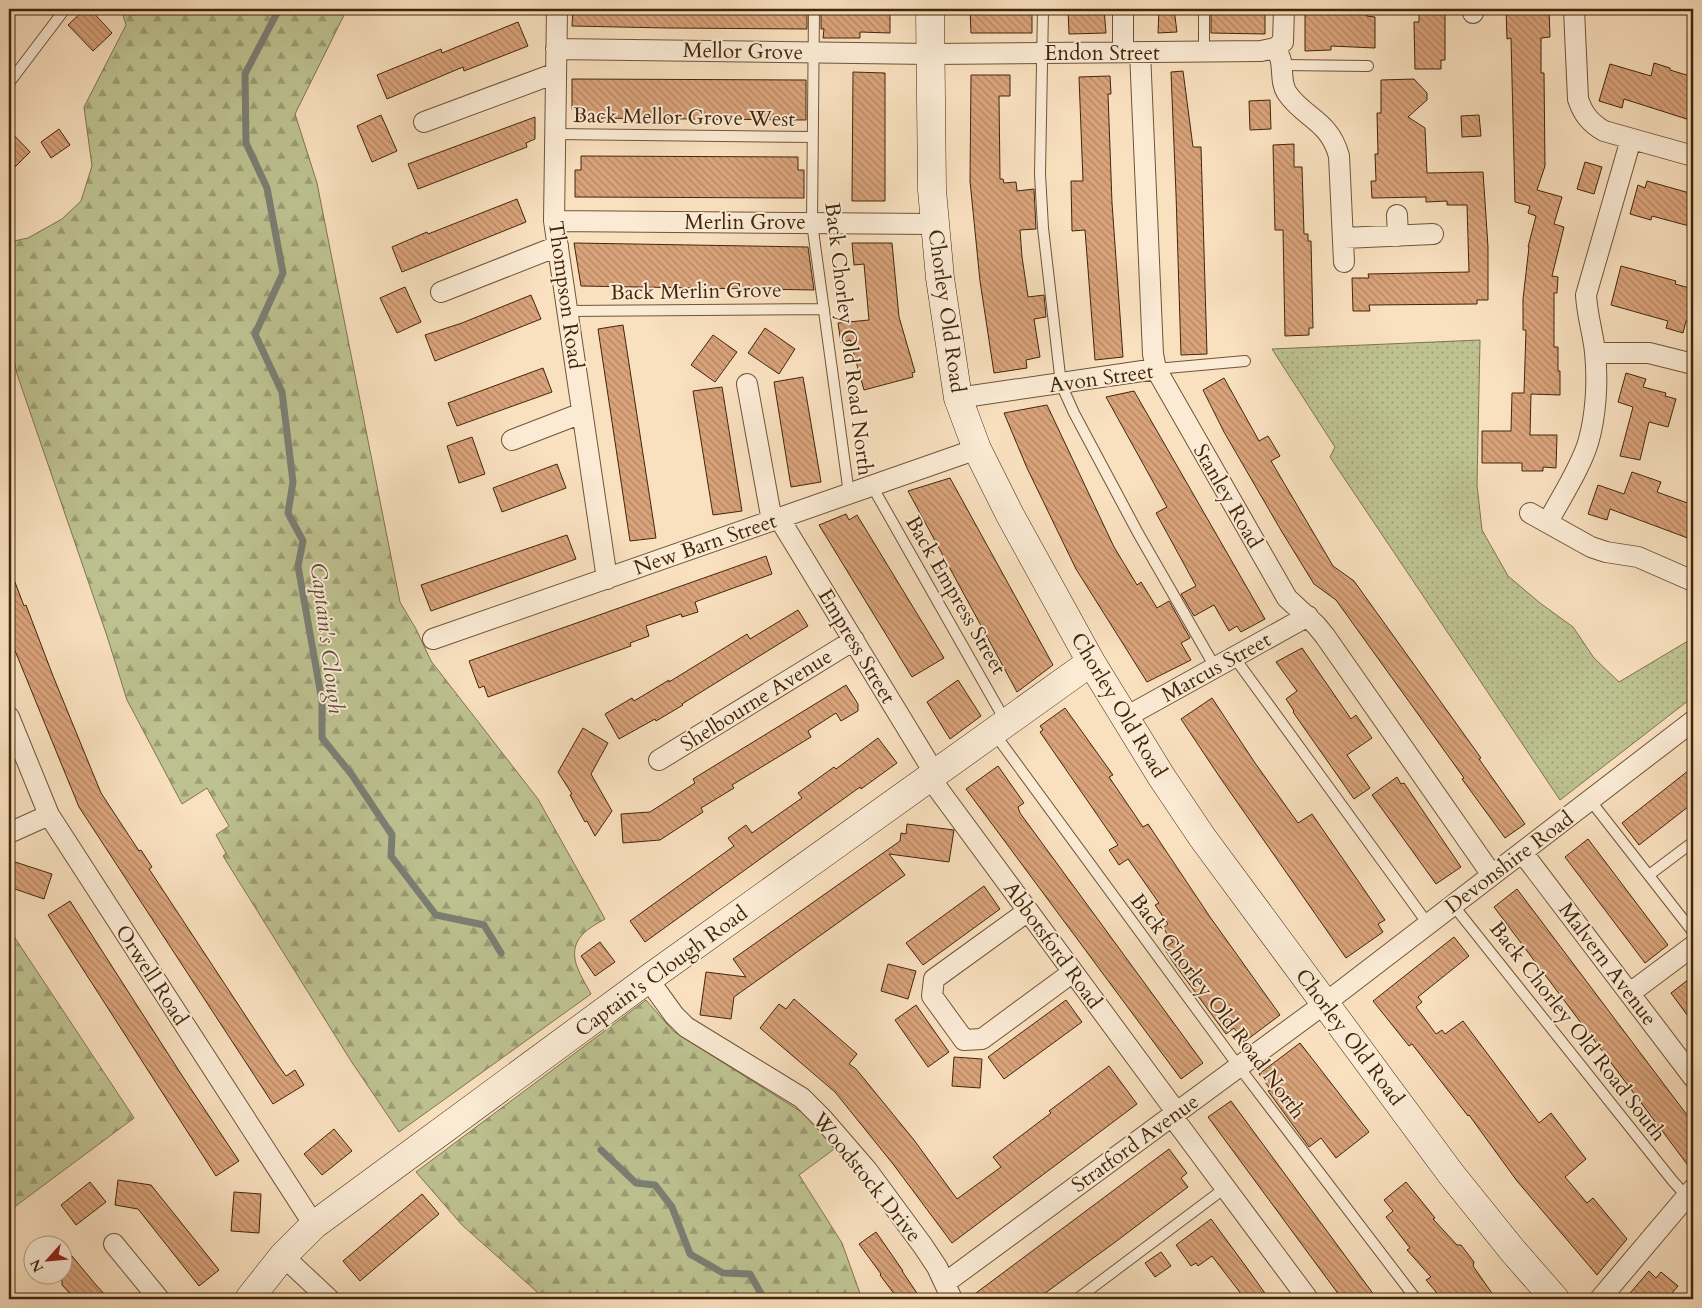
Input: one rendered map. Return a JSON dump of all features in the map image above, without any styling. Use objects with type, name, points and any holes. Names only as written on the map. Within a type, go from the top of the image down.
[{"type":"main road","name":"Chorley Old Road","points":[[930,9],[932,190],[945,320],[958,398],[977,449],[1010,515],[1091,662],[1124,718],[1202,837],[1451,1174],[1513,1251],[1555,1299]]},
{"type":"main road","name":"Captain's Clough Road","points":[[249,1299],[283,1256],[314,1225],[648,979],[1091,662]]},
{"type":"street","name":"Thompson Road","points":[[557,9],[554,221],[607,579]]},
{"type":"street","name":"Stanley Road","points":[[1123,9],[1131,52],[1153,354],[1156,369],[1279,586],[1287,598],[1308,616],[1325,636],[1492,875]]},
{"type":"street","points":[[1284,9],[1284,38],[1280,45],[1278,57],[1286,91],[1321,124],[1336,143],[1339,156],[1344,262]]},
{"type":"street","points":[[1574,9],[1577,87],[1582,110],[1593,125],[1631,139],[1693,156]]},
{"type":"street","name":"Mellor Grove","points":[[556,49],[930,54]]},
{"type":"street","name":"Endon Street","points":[[930,54],[1261,51],[1278,57]]},
{"type":"street","points":[[424,122],[556,72]]},
{"type":"street","points":[[1631,139],[1586,295],[1595,353],[1595,404],[1587,444],[1581,460],[1539,517],[1591,547],[1606,552],[1638,557],[1693,580]]},
{"type":"street","points":[[1397,215],[1398,236]]},
{"type":"street","name":"Merlin Grove","points":[[554,221],[935,224]]},
{"type":"street","points":[[1344,238],[1433,234]]},
{"type":"street","points":[[442,292],[558,246]]},
{"type":"street","points":[[1595,353],[1650,352],[1693,364]]},
{"type":"street","name":"Avon Street","points":[[958,398],[1156,369]]},
{"type":"street","points":[[747,384],[776,520]]},
{"type":"street","points":[[512,440],[582,413]]},
{"type":"street","name":"New Barn Street","points":[[433,640],[977,449]]},
{"type":"street","name":"Empress Street","points":[[776,520],[854,640],[932,776]]},
{"type":"street","name":"Marcus Street","points":[[1124,718],[1308,616]]},
{"type":"street","name":"Shelbourne Avenue","points":[[659,760],[854,640]]},
{"type":"street","name":"Orwell Road","points":[[9,717],[49,815],[314,1225]]},
{"type":"street","name":"Devonshire Road","points":[[1324,1004],[1693,721]]},
{"type":"street","name":"Abbotsford Road","points":[[932,776],[1225,1188],[1308,1299]]},
{"type":"street","points":[[9,833],[49,815]]},
{"type":"street","name":"Malvern Avenue","points":[[1522,852],[1693,1076]]},
{"type":"street","points":[[1028,911],[934,979],[932,996],[964,1040],[982,1039],[1073,972]]},
{"type":"street","points":[[1630,994],[1693,946]]},
{"type":"street","name":"Woodstock Drive","points":[[648,979],[674,1015],[686,1027],[802,1098],[822,1118],[845,1143],[923,1246],[937,1267],[948,1291]]},
{"type":"street","name":"Stratford Avenue","points":[[948,1291],[1174,1114],[1324,1004]]},
{"type":"street","points":[[1600,1299],[1691,1196]]},
{"type":"street","points":[[114,1244],[159,1299]]},
{"type":"street","points":[[283,1256],[329,1299]]},
{"type":"lane","points":[[9,83],[65,9]]},
{"type":"lane","name":"Back Chorley Old Road North","points":[[814,9],[812,223],[849,494]]},
{"type":"lane","points":[[1043,9],[1040,174],[1043,228],[1061,384],[1074,414],[1138,533],[1215,667]]},
{"type":"lane","points":[[1204,9],[1204,52]]},
{"type":"lane","name":"Endon Street","points":[[1278,57],[1368,66]]},
{"type":"lane","name":"Back Mellor Grove West","points":[[555,134],[812,137]]},
{"type":"lane","name":"Back Merlin Grove","points":[[567,311],[824,309]]},
{"type":"lane","name":"Avon Street","points":[[1156,369],[1245,361]]},
{"type":"lane","name":"Back Empress Street","points":[[872,486],[1000,727]]},
{"type":"lane","points":[[1234,657],[1428,924]]},
{"type":"lane","name":"Back Chorley Old Road North","points":[[1000,727],[1239,1067],[1416,1299]]},
{"type":"lane","points":[[1590,800],[1693,932]]},
{"type":"lane","points":[[1649,875],[1693,842]]},
{"type":"lane","name":"Back Chorley Old Road South","points":[[1453,905],[1672,1180],[1691,1196]]},
{"type":"lane","points":[[1077,1299],[1225,1188]]},
{"type":"green space","points":[[121,9],[347,9],[295,114],[317,183],[400,602],[416,629],[431,661],[538,799],[605,919],[584,932],[577,942],[575,950],[576,964],[591,994],[399,1132],[351,1061],[223,856],[226,853],[216,835],[229,826],[207,788],[182,804],[127,700],[107,636],[17,374],[9,338],[9,242],[28,238],[62,219],[81,201],[92,166],[84,107],[126,25]]},
{"type":"green space","points":[[1480,340],[1477,485],[1482,530],[1508,576],[1573,627],[1594,658],[1619,682],[1693,638],[1693,697],[1560,800],[1330,457],[1335,447],[1272,349]]},
{"type":"green space","points":[[11,932],[134,1118],[9,1211],[9,933]]},
{"type":"green space","points":[[646,1000],[673,1031],[803,1113],[837,1147],[799,1175],[842,1243],[862,1299],[545,1299],[462,1225],[416,1172]]},
{"type":"building","points":[[85,9],[90,9],[112,33],[93,51],[68,25]]},
{"type":"building","points":[[573,9],[807,9],[807,29],[572,26]]},
{"type":"building","points":[[821,9],[890,9],[890,33],[860,32],[860,38],[823,38],[824,29],[821,29]]},
{"type":"building","points":[[970,9],[1032,9],[1032,33],[971,33]]},
{"type":"building","points":[[1068,9],[1104,9],[1106,33],[1069,34]]},
{"type":"building","points":[[1159,9],[1174,9],[1177,32],[1158,33]]},
{"type":"building","points":[[1211,9],[1265,9],[1265,34],[1211,33]]},
{"type":"building","points":[[1305,9],[1367,9],[1367,16],[1375,17],[1375,48],[1331,46],[1331,50],[1305,51]]},
{"type":"building","points":[[1419,9],[1445,9],[1445,60],[1441,60],[1441,69],[1415,69],[1414,22],[1419,22]]},
{"type":"building","points":[[1549,9],[1550,37],[1541,38],[1541,73],[1544,73],[1545,166],[1537,190],[1562,197],[1554,224],[1564,227],[1552,276],[1558,277],[1557,293],[1554,293],[1554,347],[1558,347],[1560,395],[1531,394],[1530,435],[1557,435],[1556,468],[1543,467],[1543,471],[1522,471],[1522,463],[1482,463],[1482,431],[1511,431],[1512,393],[1524,393],[1526,330],[1523,330],[1523,299],[1528,247],[1536,216],[1528,213],[1530,206],[1515,202],[1511,38],[1507,39],[1506,10]]},
{"type":"building","points":[[518,22],[528,46],[464,71],[463,67],[387,99],[377,75],[441,49],[442,53]]},
{"type":"building","points":[[1654,63],[1693,77],[1693,121],[1624,99],[1622,108],[1599,101],[1610,64],[1651,76]]},
{"type":"building","points":[[1183,71],[1193,147],[1201,147],[1207,354],[1181,355],[1171,72]]},
{"type":"building","points":[[853,72],[885,73],[885,201],[852,201]]},
{"type":"building","points":[[971,75],[1010,75],[1010,96],[999,96],[1000,179],[1003,179],[1004,183],[1016,182],[1017,191],[1034,189],[1036,229],[1020,230],[1022,257],[1028,297],[1044,295],[1046,317],[1034,319],[1040,357],[1026,360],[1027,368],[994,373],[980,281],[970,181]]},
{"type":"building","points":[[1110,76],[1111,94],[1108,94],[1112,203],[1123,357],[1095,360],[1085,230],[1072,231],[1071,181],[1083,181],[1079,77]]},
{"type":"building","points":[[572,79],[806,80],[806,120],[578,118],[578,109],[572,109]]},
{"type":"building","points":[[1414,79],[1427,93],[1427,100],[1408,117],[1425,128],[1427,173],[1483,172],[1488,247],[1488,300],[1477,300],[1477,304],[1369,305],[1370,311],[1353,311],[1352,278],[1369,278],[1368,274],[1469,272],[1467,205],[1447,205],[1447,201],[1426,202],[1426,197],[1372,198],[1371,181],[1376,181],[1375,154],[1378,154],[1377,113],[1381,113],[1381,80]]},
{"type":"building","points":[[1270,100],[1271,129],[1250,130],[1249,101]]},
{"type":"building","points":[[381,115],[397,151],[372,162],[357,126]]},
{"type":"building","points":[[1479,115],[1481,136],[1462,137],[1461,116]]},
{"type":"building","points":[[535,117],[535,139],[526,143],[527,147],[418,189],[408,164]]},
{"type":"building","points":[[59,129],[70,145],[51,158],[41,142]]},
{"type":"building","points":[[9,130],[30,152],[9,173]]},
{"type":"building","points":[[1294,144],[1294,167],[1302,167],[1304,234],[1308,234],[1308,241],[1311,241],[1313,328],[1309,328],[1309,335],[1285,336],[1283,230],[1275,230],[1273,145]]},
{"type":"building","points":[[581,156],[798,157],[798,170],[804,170],[804,198],[575,197],[575,170],[581,170]]},
{"type":"building","points":[[1585,162],[1602,167],[1594,194],[1577,189]]},
{"type":"building","points":[[1647,181],[1693,194],[1693,227],[1652,216],[1651,220],[1630,214],[1638,185],[1645,188]]},
{"type":"building","points":[[517,199],[526,222],[402,272],[392,247]]},
{"type":"building","points":[[574,243],[808,247],[814,290],[581,286]]},
{"type":"building","points":[[852,243],[892,243],[899,317],[915,372],[912,373],[913,377],[864,390],[850,340],[841,343],[838,323],[869,320],[864,264],[854,265]]},
{"type":"building","points":[[1621,266],[1676,281],[1675,284],[1693,289],[1693,323],[1686,321],[1683,333],[1666,328],[1668,321],[1611,305]]},
{"type":"building","points":[[405,287],[421,322],[397,333],[380,298]]},
{"type":"building","points":[[531,295],[541,319],[435,361],[425,335],[462,323]]},
{"type":"building","points":[[623,325],[656,538],[630,541],[598,329]]},
{"type":"building","points":[[765,328],[795,349],[779,374],[748,353]]},
{"type":"building","points":[[713,335],[737,352],[715,382],[691,365]]},
{"type":"building","points":[[543,368],[552,392],[457,426],[448,403]]},
{"type":"building","points":[[1626,373],[1646,379],[1643,387],[1666,393],[1665,396],[1676,399],[1668,427],[1649,422],[1640,460],[1620,456],[1633,407],[1618,402]]},
{"type":"building","points":[[803,377],[821,482],[791,487],[774,382]]},
{"type":"building","points":[[1224,378],[1259,441],[1268,436],[1280,456],[1271,461],[1333,566],[1354,581],[1481,758],[1479,759],[1525,824],[1505,838],[1336,600],[1314,584],[1282,532],[1224,432],[1203,390]]},
{"type":"building","points":[[722,387],[742,511],[713,515],[693,391]]},
{"type":"building","points":[[1134,391],[1265,619],[1241,632],[1237,626],[1229,631],[1214,605],[1194,616],[1181,594],[1196,586],[1156,513],[1167,507],[1106,397]]},
{"type":"building","points":[[1047,405],[1114,547],[1137,585],[1141,582],[1157,608],[1169,601],[1190,638],[1181,643],[1191,660],[1147,682],[1076,569],[1027,468],[1004,413]]},
{"type":"building","points":[[472,437],[485,474],[459,483],[447,446]]},
{"type":"building","points":[[557,464],[566,488],[502,512],[493,488]]},
{"type":"building","points":[[1632,472],[1661,482],[1657,492],[1693,505],[1693,540],[1610,509],[1607,520],[1588,514],[1598,485],[1624,494]]},
{"type":"building","points":[[950,478],[1053,665],[1017,692],[908,491]]},
{"type":"building","points":[[846,514],[849,520],[857,515],[944,658],[912,677],[819,525]]},
{"type":"building","points":[[567,535],[576,559],[431,611],[421,585]]},
{"type":"building","points":[[766,556],[772,574],[695,602],[698,612],[682,617],[681,614],[646,626],[649,636],[630,643],[631,646],[488,697],[484,686],[479,688],[469,661]]},
{"type":"building","points":[[9,569],[24,606],[26,605],[101,793],[139,851],[141,850],[152,867],[149,869],[276,1062],[286,1076],[295,1070],[304,1085],[273,1104],[79,807],[9,636]]},
{"type":"building","points":[[798,610],[808,626],[683,705],[619,739],[605,714],[632,698],[634,701],[669,680],[669,682],[747,634],[750,639]]},
{"type":"building","points":[[1302,648],[1351,719],[1356,715],[1372,738],[1347,755],[1370,788],[1354,799],[1293,712],[1286,699],[1297,691],[1276,662]]},
{"type":"building","points":[[958,680],[981,716],[950,739],[927,702]]},
{"type":"building","points":[[846,685],[858,704],[858,711],[841,721],[836,713],[808,731],[811,737],[732,785],[734,788],[701,808],[703,812],[660,840],[623,843],[621,814],[650,812],[695,783],[693,779]]},
{"type":"building","points":[[1212,698],[1298,823],[1312,814],[1385,920],[1378,924],[1383,932],[1346,958],[1181,719]]},
{"type":"building","points":[[1065,708],[1113,775],[1109,777],[1143,827],[1148,824],[1210,917],[1280,1015],[1244,1042],[1234,1028],[1226,1034],[1173,962],[1164,948],[1173,942],[1163,928],[1168,924],[1155,905],[1159,903],[1128,859],[1119,865],[1109,850],[1118,845],[1040,732],[1043,730],[1040,726]]},
{"type":"building","points":[[583,728],[608,743],[591,774],[612,811],[595,836],[587,821],[585,822],[570,795],[572,794],[558,772]]},
{"type":"building","points":[[878,738],[897,763],[861,789],[860,787],[645,942],[630,921],[734,846],[728,838],[746,825],[752,833],[802,798],[798,793],[834,767],[836,769]]},
{"type":"building","points":[[998,766],[1024,803],[1018,807],[1020,813],[1203,1063],[1181,1079],[966,789]]},
{"type":"building","points":[[1693,767],[1693,803],[1639,845],[1622,823]]},
{"type":"building","points":[[1397,777],[1401,784],[1404,783],[1461,867],[1436,884],[1372,795]]},
{"type":"building","points":[[907,824],[954,830],[949,862],[889,854],[905,875],[734,997],[731,1019],[700,1015],[706,972],[746,977],[733,959],[900,841],[901,833],[906,834]]},
{"type":"building","points":[[1588,839],[1668,945],[1645,963],[1565,857]]},
{"type":"building","points":[[9,860],[52,874],[44,899],[9,887]]},
{"type":"building","points":[[984,886],[1000,909],[923,965],[906,943]]},
{"type":"building","points":[[1517,889],[1693,1123],[1693,1172],[1494,907]]},
{"type":"building","points":[[70,901],[239,1161],[216,1176],[48,915]]},
{"type":"building","points":[[1454,937],[1469,956],[1418,997],[1422,1002],[1416,1007],[1436,1034],[1442,1030],[1445,1034],[1463,1021],[1539,1123],[1551,1113],[1586,1159],[1565,1177],[1587,1203],[1593,1198],[1627,1239],[1597,1275],[1517,1181],[1469,1115],[1412,1044],[1409,1046],[1373,1001]]},
{"type":"building","points":[[600,942],[615,962],[595,976],[581,956]]},
{"type":"building","points":[[888,964],[916,971],[908,999],[881,991]]},
{"type":"building","points":[[1693,976],[1693,1023],[1671,993]]},
{"type":"building","points":[[794,999],[857,1054],[849,1064],[856,1069],[914,1140],[957,1199],[1001,1167],[993,1157],[1051,1113],[1049,1111],[1109,1066],[1137,1104],[952,1243],[893,1164],[835,1092],[760,1028],[779,1004],[786,1009]]},
{"type":"building","points":[[1066,1000],[1082,1022],[1004,1079],[988,1057]]},
{"type":"building","points":[[916,1005],[949,1052],[928,1067],[895,1020]]},
{"type":"building","points":[[1300,1043],[1369,1132],[1336,1158],[1321,1138],[1309,1147],[1268,1091],[1271,1090],[1259,1074]]},
{"type":"building","points":[[954,1057],[982,1059],[980,1088],[952,1086]]},
{"type":"building","points":[[1231,1101],[1377,1299],[1342,1299],[1208,1117]]},
{"type":"building","points":[[334,1129],[352,1151],[322,1175],[304,1154]]},
{"type":"building","points":[[1169,1149],[1187,1173],[1181,1178],[1188,1187],[1114,1243],[1037,1299],[968,1299]]},
{"type":"building","points":[[118,1180],[151,1185],[219,1270],[199,1286],[138,1209],[115,1205]]},
{"type":"building","points":[[90,1182],[106,1202],[76,1225],[61,1205]]},
{"type":"building","points":[[1406,1182],[1435,1218],[1433,1219],[1457,1245],[1461,1245],[1474,1262],[1473,1266],[1496,1299],[1442,1299],[1426,1280],[1431,1277],[1407,1250],[1410,1248],[1386,1217],[1393,1211],[1384,1200]]},
{"type":"building","points":[[234,1192],[261,1194],[259,1233],[231,1231]]},
{"type":"building","points":[[422,1194],[439,1214],[360,1281],[343,1261]]},
{"type":"building","points":[[1211,1219],[1269,1299],[1245,1299],[1212,1256],[1198,1266],[1196,1263],[1191,1266],[1176,1245]]},
{"type":"building","points":[[876,1232],[921,1299],[898,1299],[859,1244]]},
{"type":"building","points":[[1161,1252],[1171,1266],[1155,1277],[1145,1263]]},
{"type":"building","points":[[72,1256],[109,1299],[75,1299],[63,1286],[72,1286]]},
{"type":"building","points":[[1649,1271],[1656,1278],[1661,1272],[1678,1286],[1667,1299],[1625,1299]]},
{"type":"waterway","name":"Captain's Clough","points":[[279,9],[245,74],[246,143],[267,188],[283,273],[255,334],[282,392],[293,482],[288,513],[303,541],[298,566],[322,701],[322,738],[352,775],[392,835],[391,856],[436,915],[484,925],[501,953]]},
{"type":"waterway","name":"Captain's Clough","points":[[601,1150],[636,1183],[655,1185],[672,1207],[690,1254],[723,1273],[750,1274],[764,1299]]}]
